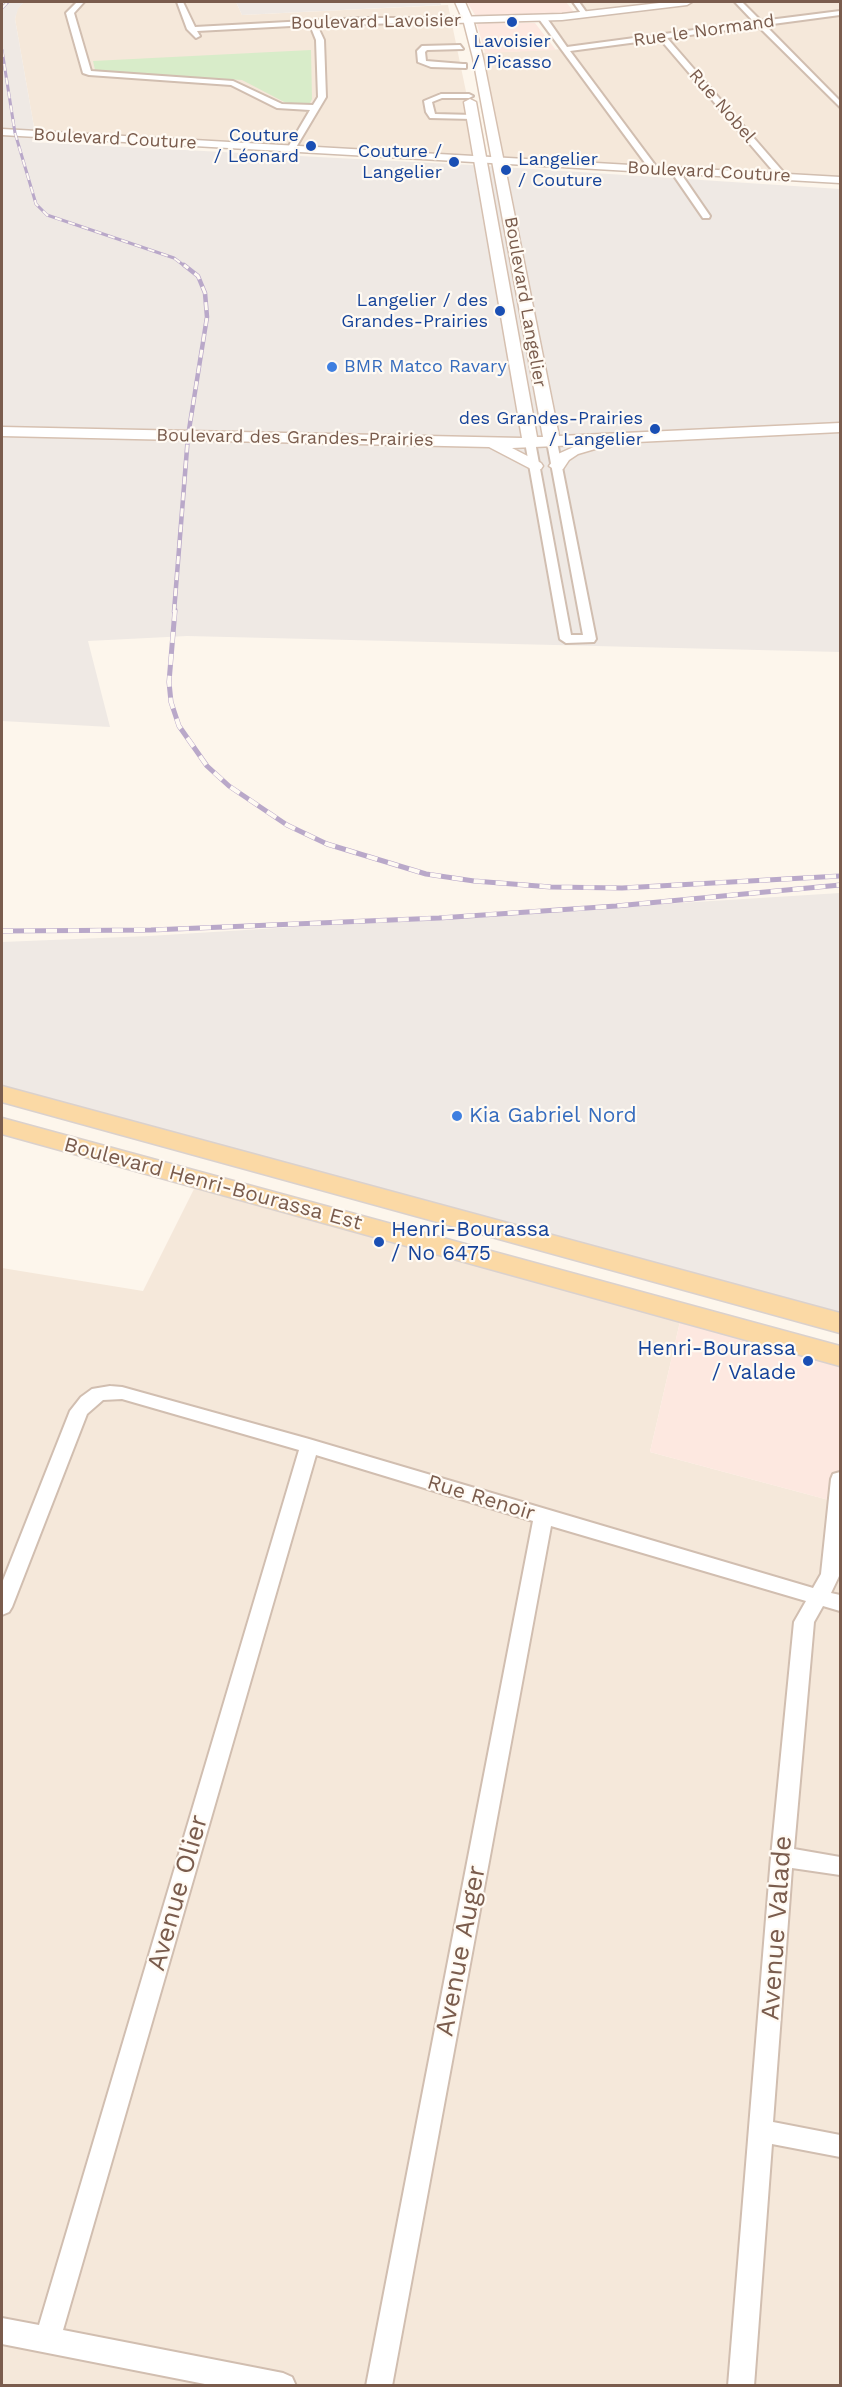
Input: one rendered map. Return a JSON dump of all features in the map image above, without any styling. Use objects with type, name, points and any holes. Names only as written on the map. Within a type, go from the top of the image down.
[{"type":"main road","name":"Boulevard Langelier","points":[[460,2],[468,20],[477,53],[552,442]]},
{"type":"main road","name":"Boulevard Langelier","points":[[448,4],[466,81],[530,442]]},
{"type":"main road","points":[[545,408],[554,422],[571,432],[637,438]]},
{"type":"main road","points":[[476,442],[519,428],[526,420]]},
{"type":"main road","name":"Boulevard des Grandes-Prairies","points":[[2,432],[552,442],[840,428]]},
{"type":"main road","points":[[557,466],[563,457],[573,451],[637,438]]},
{"type":"main road","points":[[476,442],[507,450],[535,466]]},
{"type":"main road","name":"Boulevard Henri-Bourassa Est","points":[[2,1094],[222,1156],[840,1323]]},
{"type":"main road","name":"Boulevard Henri-Bourassa Est","points":[[2,1126],[840,1356]]},
{"type":"street","points":[[80,2],[73,7],[71,19],[86,70],[89,73],[233,83],[280,106],[316,108]]},
{"type":"street","name":"Boulevard Lavoisier","points":[[180,2],[195,36],[206,37],[246,34],[245,26],[312,22],[456,34],[468,20],[543,19],[685,2]]},
{"type":"street","points":[[576,2],[586,14]]},
{"type":"street","points":[[738,2],[840,105]]},
{"type":"street","name":"Rue le Normand","points":[[567,49],[840,13]]},
{"type":"street","points":[[543,19],[654,169]]},
{"type":"street","points":[[291,148],[316,108],[323,91],[321,43],[312,22]]},
{"type":"street","points":[[456,34],[421,51],[422,62],[466,81]]},
{"type":"street","name":"Rue Nobel","points":[[662,37],[782,176]]},
{"type":"street","points":[[466,81],[428,101],[430,112],[437,117],[472,117]]},
{"type":"street","name":"Boulevard Couture","points":[[2,132],[840,180]]},
{"type":"street","points":[[674,170],[706,216]]},
{"type":"street","name":"Boulevard Langelier","points":[[530,442],[566,639],[590,639],[552,442]]},
{"type":"street","name":"Rue Renoir","points":[[2,1607],[79,1411],[98,1394],[110,1392],[122,1393],[309,1446],[840,1603]]},
{"type":"street","name":"Avenue Olier","points":[[47,2340],[309,1446]]},
{"type":"street","name":"Avenue Valade","points":[[741,2385],[782,1857],[804,1622],[831,1575],[840,1479]]},
{"type":"street","name":"Avenue Auger","points":[[379,2385],[543,1517]]},
{"type":"street","points":[[782,1857],[840,1866]]},
{"type":"street","points":[[762,2132],[840,2146]]},
{"type":"street","points":[[2,2331],[283,2385]]},
{"type":"shaded area","points":[[2,2],[24,2],[18,9],[15,19],[34,127],[32,142],[471,165],[840,189],[840,652],[187,636],[88,641],[110,727],[2,721]]},
{"type":"shaded area","points":[[24,2],[236,2],[242,15],[448,5],[480,159],[33,134],[34,127],[15,19],[17,9]]},
{"type":"shaded area","points":[[236,2],[440,2],[441,5],[242,15]]},
{"type":"shaded area","points":[[467,2],[566,2],[574,12],[478,16]]},
{"type":"shaded area","points":[[576,2],[840,2],[840,180],[498,160],[477,53],[566,49],[543,19],[586,14]]},
{"type":"shaded area","points":[[535,23],[556,50],[485,53],[477,24]]},
{"type":"shaded area","points":[[840,893],[840,1320],[2,1094],[2,942],[149,936]]},
{"type":"shaded area","points":[[199,1179],[682,1313],[650,1452],[840,1503],[840,2385],[2,2385],[2,1268],[143,1291]]},
{"type":"shaded area","points":[[682,1313],[840,1355],[840,1503],[650,1452]]},
{"type":"green space","points":[[311,50],[312,99],[310,103],[303,105],[288,104],[242,80],[100,72],[95,70],[93,61]]},
{"type":"railway","points":[[2,8],[8,2]]},
{"type":"railway","points":[[2,50],[15,133],[36,204],[47,215],[174,258],[186,267]]},
{"type":"railway","points":[[174,612],[188,436],[207,317],[205,293],[198,276],[184,265]]},
{"type":"railway","points":[[175,610],[169,682],[171,702],[179,726],[207,766],[229,786],[287,825],[327,844],[426,874],[474,881],[551,887],[622,888],[840,876]]},
{"type":"railway","points":[[2,931],[151,930],[439,918],[616,906],[840,885]]},
{"type":"place","name":"Lavoisier / Picasso","points":[[512,22]]},
{"type":"place","name":"Couture / Léonard","points":[[311,146]]},
{"type":"place","name":"Couture / Langelier","points":[[454,162]]},
{"type":"place","name":"Langelier / Couture","points":[[506,170]]},
{"type":"place","name":"Langelier / des Grandes-Prairies","points":[[500,311]]},
{"type":"place","name":"BMR Matco Ravary","points":[[332,367]]},
{"type":"place","name":"des Grandes-Prairies / Langelier","points":[[655,429]]},
{"type":"place","name":"Kia Gabriel Nord","points":[[457,1116]]},
{"type":"place","name":"Henri-Bourassa / No 6475","points":[[379,1242]]},
{"type":"place","name":"Henri-Bourassa / Valade","points":[[808,1361]]}]
